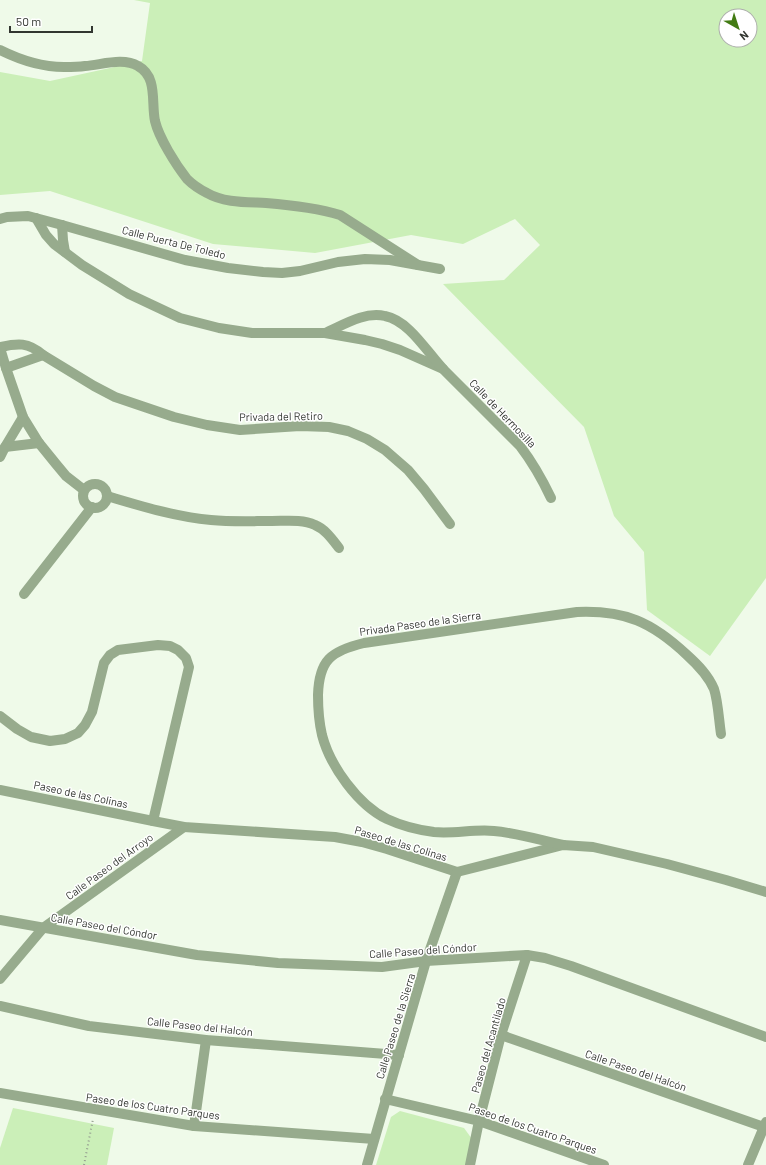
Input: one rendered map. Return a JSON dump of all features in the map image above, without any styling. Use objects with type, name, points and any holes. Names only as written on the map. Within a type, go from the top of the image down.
[{"type":"street","points":[[0,50],[17,58],[40,64],[63,67],[120,62],[131,62],[139,66],[146,72],[150,80],[154,95],[155,121],[163,141],[188,180],[206,193],[218,198],[229,200],[328,211],[340,215],[418,265]]},
{"type":"street","name":"Calle Puerta De Toledo","points":[[0,219],[7,217],[28,216],[185,260],[228,268],[263,272],[282,273],[300,271],[338,262],[365,259],[390,260],[440,269]]},
{"type":"street","points":[[36,218],[46,235],[54,244],[82,265],[129,294],[180,318],[219,328],[252,333],[325,333]]},
{"type":"street","points":[[62,225],[62,240],[65,252]]},
{"type":"street","name":"Calle de Hermosilla","points":[[325,333],[353,320],[378,314],[392,318],[407,328],[443,369],[520,446],[540,474],[551,498]]},
{"type":"street","name":"Calle de Hermosilla","points":[[325,333],[382,344],[400,350],[443,369]]},
{"type":"street","points":[[6,368],[43,355],[38,350],[27,345],[14,344],[0,347],[6,368],[23,417],[39,443],[66,476],[84,490]]},
{"type":"street","name":"Privada del Retiro","points":[[43,355],[115,397],[174,417],[207,425],[240,430],[300,426],[329,427],[354,433],[385,450],[408,470],[450,524]]},
{"type":"street","points":[[0,457],[23,417]]},
{"type":"street","points":[[5,447],[39,443]]},
{"type":"street","points":[[98,484],[105,488],[107,496],[103,504],[96,508],[92,508],[87,505],[83,498],[84,490],[89,485],[98,484]]},
{"type":"street","points":[[107,496],[164,512],[210,520],[232,522],[306,522],[316,525],[325,532],[339,548]]},
{"type":"street","points":[[24,594],[92,508]]},
{"type":"street","name":"Privada Paseo de la Sierra","points":[[563,846],[503,832],[436,832],[411,828],[386,818],[370,807],[355,794],[344,781],[332,761],[322,735],[318,707],[318,688],[321,670],[326,662],[334,654],[349,646],[364,643],[577,612],[595,611],[620,615],[640,621],[660,632],[683,651],[703,671],[714,690],[721,734]]},
{"type":"street","name":"Calle Paseo del Arroyo","points":[[0,716],[16,730],[30,737],[50,741],[66,739],[78,733],[85,725],[92,712],[104,663],[110,655],[118,650],[158,645],[170,646],[178,650],[186,658],[189,667],[154,821]]},
{"type":"street","name":"Paseo de las Colinas","points":[[0,790],[184,827],[335,837],[387,849],[457,872],[563,846],[593,847],[726,880],[766,892]]},
{"type":"street","name":"Calle Paseo del Arroyo","points":[[0,979],[43,928],[184,827]]},
{"type":"street","name":"Calle Paseo de la Sierra","points":[[367,1165],[426,961],[457,872]]},
{"type":"street","name":"Calle Paseo del Cóndor","points":[[0,920],[197,955],[278,963],[382,967],[426,961],[527,955],[545,958],[572,966],[766,1037]]},
{"type":"street","name":"Paseo del Acantilado","points":[[470,1165],[479,1121],[501,1035],[527,955]]},
{"type":"street","name":"Calle Paseo del Halcón","points":[[0,1006],[89,1026],[206,1040],[399,1055]]},
{"type":"street","name":"Calle Paseo del Halcón","points":[[501,1035],[765,1124]]},
{"type":"street","points":[[194,1126],[206,1040]]},
{"type":"street","name":"Paseo de los Cuatro Parques","points":[[0,1093],[194,1126],[374,1139]]},
{"type":"street","name":"Paseo de los Cuatro Parques","points":[[385,1099],[479,1121],[604,1165]]},
{"type":"street","points":[[748,1165],[765,1124]]},
{"type":"path","points":[[84,1165],[94,1110]]},
{"type":"green space","points":[[134,0],[766,0],[766,578],[710,656],[647,610],[644,552],[614,516],[584,427],[443,284],[504,280],[540,245],[515,219],[463,244],[411,235],[315,253],[213,244],[50,191],[0,195],[0,72],[50,81],[142,61],[150,3]]},
{"type":"green space","points":[[13,1108],[114,1128],[107,1165],[0,1165],[0,1148]]},
{"type":"green space","points":[[400,1111],[464,1128],[472,1139],[466,1165],[376,1165],[391,1117]]}]
